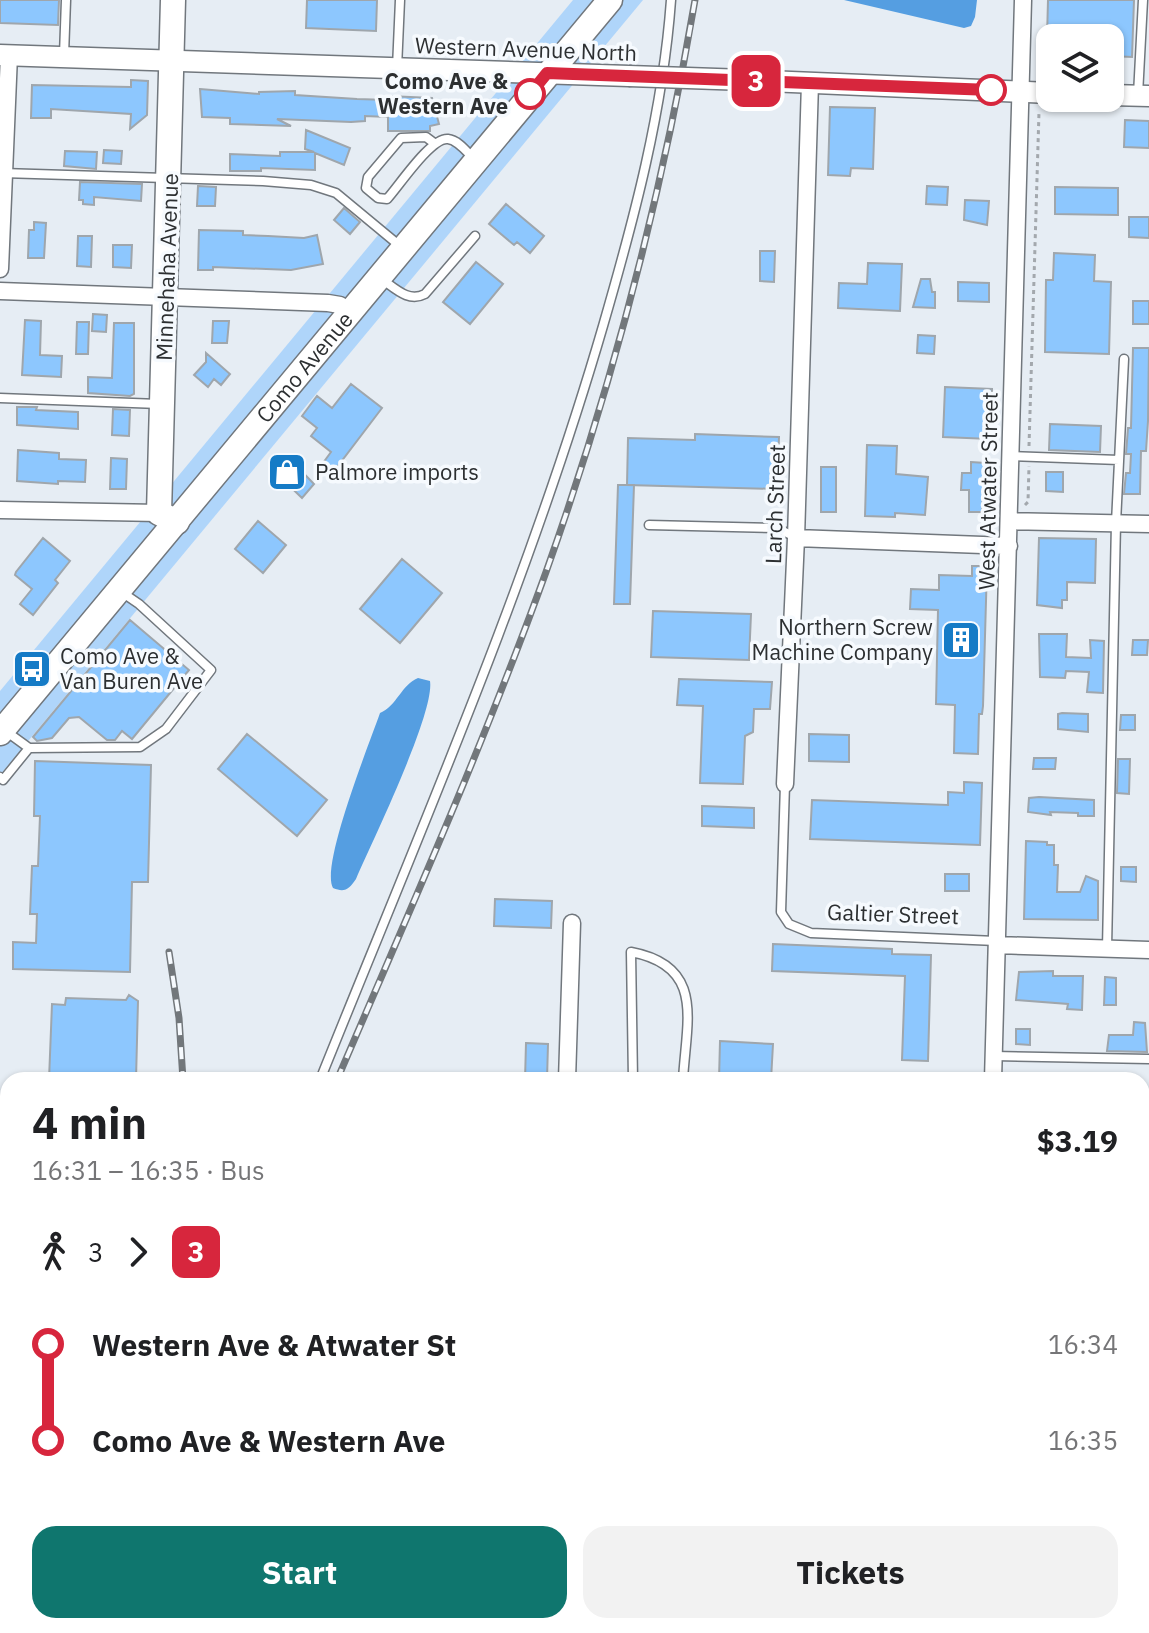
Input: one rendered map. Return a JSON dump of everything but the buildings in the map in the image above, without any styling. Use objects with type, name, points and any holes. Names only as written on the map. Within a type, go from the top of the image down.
[{"type":"main road","name":"Minnehaha Avenue","points":[[168,517],[163,404],[173,0]]},
{"type":"main road","name":"Como Avenue","points":[[1,731],[119,590],[168,517],[351,312],[610,0]]},
{"type":"street","name":"West Atwater Street","points":[[993,1072],[1023,0]]},
{"type":"street","name":"Western Avenue North","points":[[5,55],[1036,93]]},
{"type":"street","points":[[0,269],[5,55]]},
{"type":"street","name":"Larch Street","points":[[785,784],[810,83]]},
{"type":"street","points":[[1124,95],[1144,96]]},
{"type":"street","points":[[0,291],[328,303],[340,305],[351,312]]},
{"type":"street","points":[[0,510],[168,517]]},
{"type":"street","points":[[1010,521],[1149,524]]},
{"type":"street","points":[[796,538],[1009,546]]},
{"type":"street","points":[[567,1072],[572,923]]},
{"type":"street","name":"Galtier Street","points":[[997,943],[1149,950]]},
{"type":"lane","points":[[64,57],[66,0]]},
{"type":"lane","points":[[397,68],[400,0]]},
{"type":"lane","points":[[323,1072],[518,584],[585,390],[634,212],[659,105],[671,0]]},
{"type":"lane","points":[[1143,0],[1144,96]]},
{"type":"lane","points":[[434,143],[426,137],[401,138],[368,177],[366,188],[378,198],[387,199],[434,143],[447,138],[477,161]]},
{"type":"lane","points":[[2,174],[263,181],[325,188],[336,193],[403,249]]},
{"type":"lane","points":[[380,277],[410,298],[418,298],[425,294],[475,236]]},
{"type":"lane","points":[[1107,949],[1116,523],[1124,359]]},
{"type":"lane","points":[[0,398],[163,404]]},
{"type":"lane","points":[[1011,456],[1119,460]]},
{"type":"lane","points":[[649,525],[777,528],[796,538]]},
{"type":"lane","points":[[1,731],[29,748],[140,747],[166,729],[211,670],[139,604],[119,590]]},
{"type":"lane","points":[[0,777],[3,780],[29,748]]},
{"type":"lane","name":"Larch Street","points":[[785,784],[781,912],[789,924]]},
{"type":"lane","name":"Galtier Street","points":[[789,924],[811,933],[997,943]]},
{"type":"lane","points":[[633,1072],[631,952],[650,956],[671,967],[687,993],[683,1072]]},
{"type":"lane","points":[[994,1056],[1149,1059]]},
{"type":"path","points":[[1025,505],[1028,502],[1039,112]]},
{"type":"shaded area","points":[[573,0],[643,0],[0,775],[0,691]]},
{"type":"water","points":[[844,0],[977,0],[971,26],[964,28]]},
{"type":"water","points":[[418,678],[430,681],[429,697],[401,778],[356,879],[346,889],[333,888],[333,855],[380,713]]},
{"type":"railway","points":[[340,1072],[497,700],[570,502],[613,361],[651,217],[695,0]]},
{"type":"railway","points":[[169,952],[179,1018],[182,1072]]},
{"type":"bus line","name":"3","points":[[530,94],[547,73],[991,90]]},
{"type":"place","name":"Como Ave & Western Ave","points":[[530,94]]},
{"type":"place","name":"Palmore imports","points":[[287,472]]},
{"type":"place","name":"Northern Screw Machine Company","points":[[961,640]]},
{"type":"place","name":"Como Ave & Van Buren Ave","points":[[32,669]]}]
